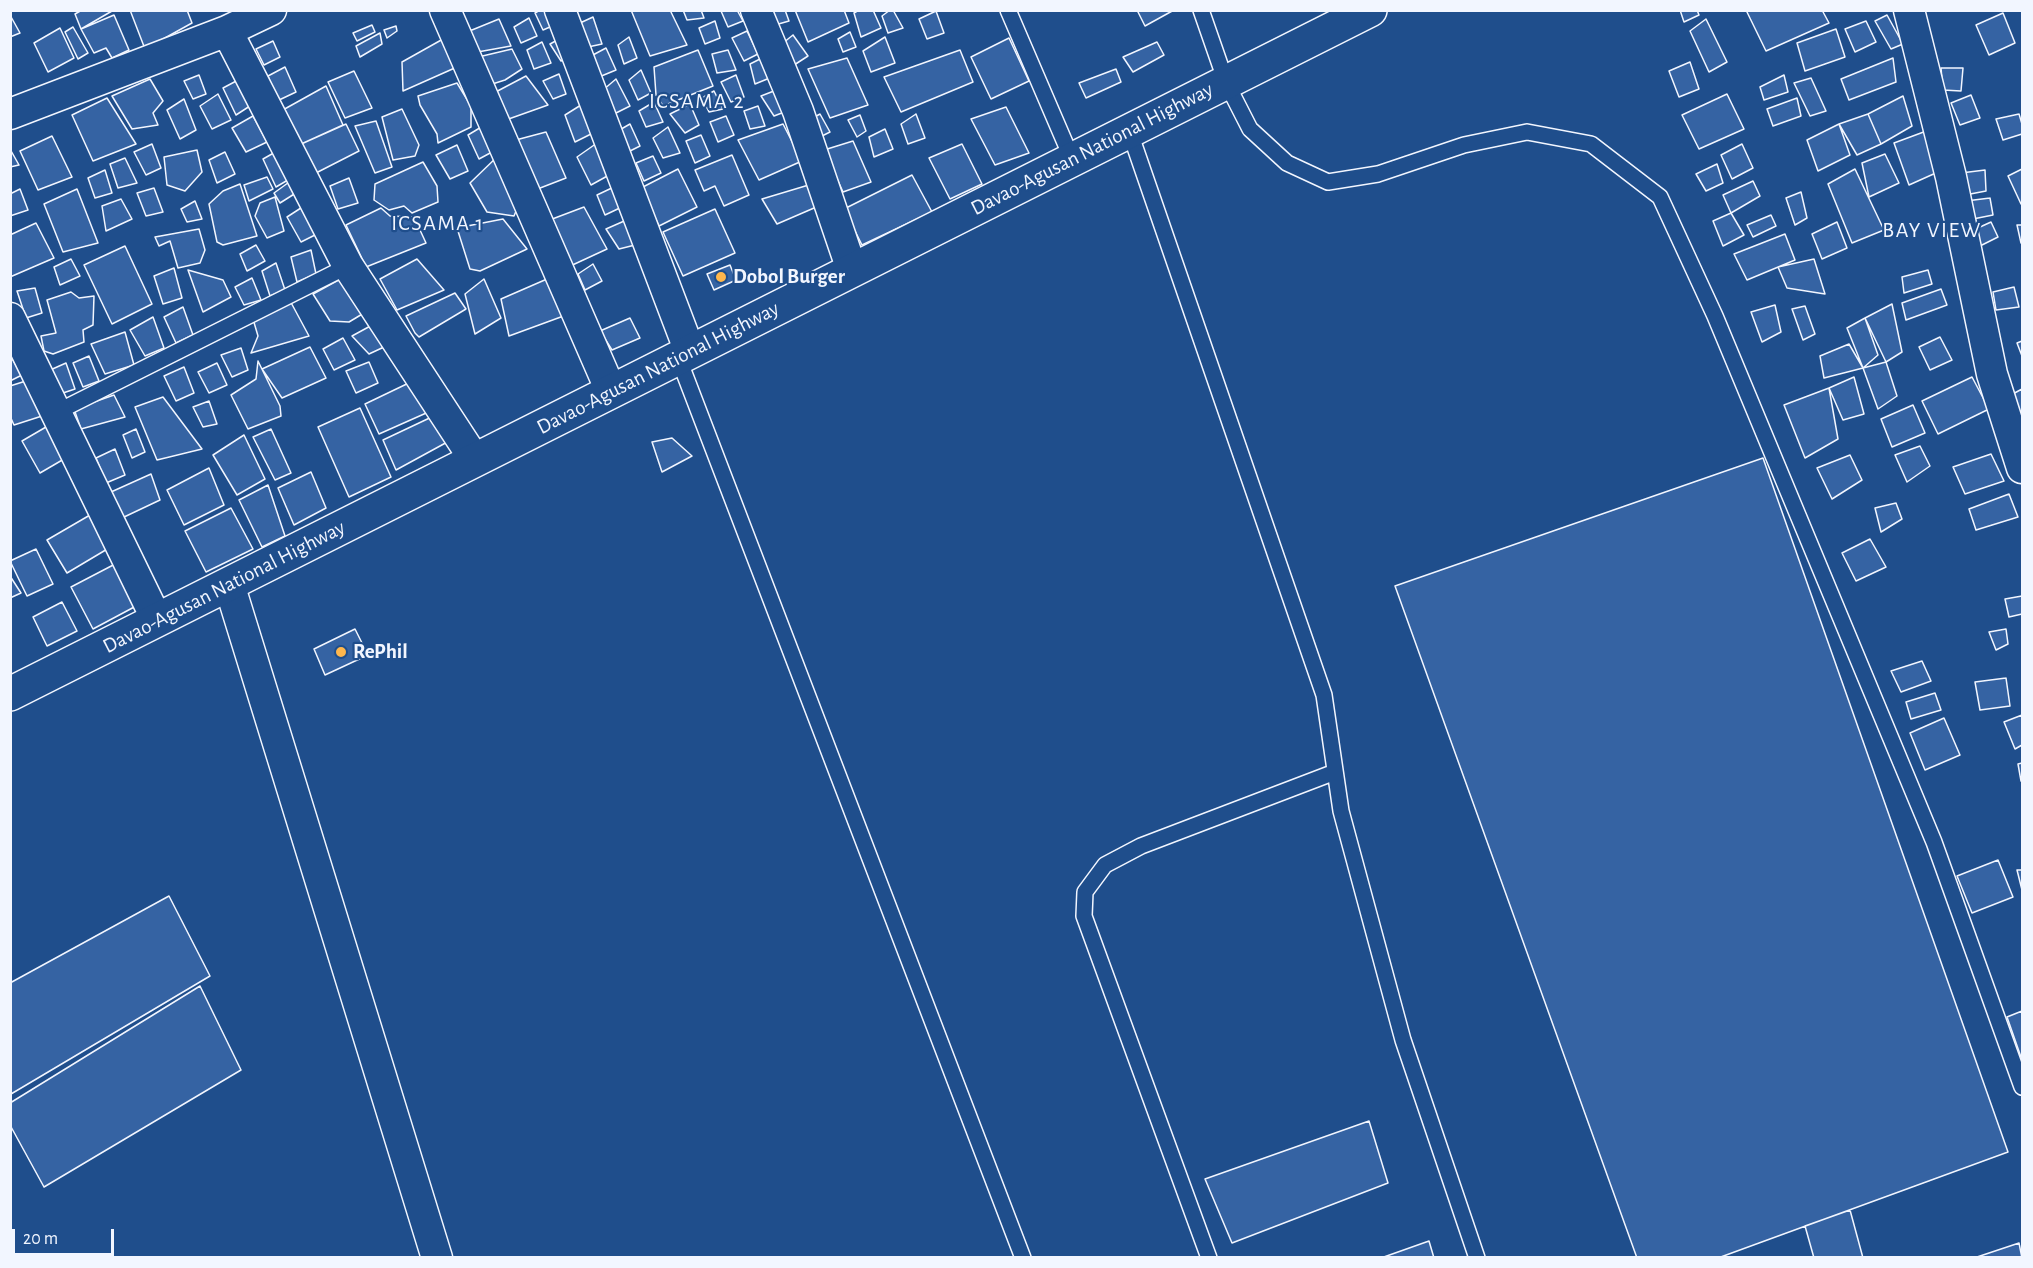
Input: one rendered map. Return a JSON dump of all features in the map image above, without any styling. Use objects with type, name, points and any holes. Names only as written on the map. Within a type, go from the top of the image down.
[{"type":"main road","name":"Davao-Agusan National Highway","points":[[10,694],[1370,10]]},
{"type":"street","points":[[10,114],[227,31],[271,10]]},
{"type":"street","points":[[445,10],[611,391]]},
{"type":"street","points":[[560,10],[684,355]]},
{"type":"street","points":[[756,10],[798,111],[852,270]]},
{"type":"street","points":[[1909,10],[1951,177],[1992,374],[2022,468]]},
{"type":"street","points":[[227,31],[348,266],[475,460]]},
{"type":"street","points":[[10,318],[157,620]]},
{"type":"street","points":[[229,584],[437,1257]]},
{"type":"lane","points":[[1008,10],[1072,159]]},
{"type":"lane","points":[[1201,10],[1226,82],[1250,129],[1287,163],[1328,182],[1378,174],[1464,145],[1527,132],[1591,144],[1660,197],[1715,316],[1929,831],[2022,1087]]},
{"type":"lane","points":[[1129,130],[1324,695],[1341,811],[1403,1040],[1477,1257]]},
{"type":"lane","points":[[57,412],[348,266]]},
{"type":"lane","points":[[684,355],[1023,1257]]},
{"type":"lane","points":[[1209,1257],[1084,916],[1085,892],[1105,865],[1141,846],[1335,772]]},
{"type":"building","points":[[82,10],[112,11],[81,29],[75,14]]},
{"type":"building","points":[[130,10],[187,10],[192,23],[145,49]]},
{"type":"building","points":[[540,10],[552,10],[557,24],[543,30],[535,13]]},
{"type":"building","points":[[631,10],[670,10],[687,45],[650,56]]},
{"type":"building","points":[[683,10],[701,10],[704,18],[687,20]]},
{"type":"building","points":[[737,10],[743,21],[728,27],[721,11]]},
{"type":"building","points":[[770,10],[785,10],[789,21],[775,25]]},
{"type":"building","points":[[795,10],[844,10],[849,23],[808,42]]},
{"type":"building","points":[[859,10],[873,10],[881,28],[861,37],[854,13]]},
{"type":"building","points":[[893,10],[903,28],[888,33],[882,16]]},
{"type":"building","points":[[1137,10],[1174,10],[1145,26]]},
{"type":"building","points":[[1680,10],[1697,10],[1699,15],[1684,22]]},
{"type":"building","points":[[1746,10],[1822,10],[1829,23],[1766,51]]},
{"type":"building","points":[[936,11],[944,33],[927,39],[919,19]]},
{"type":"building","points":[[2003,13],[2015,43],[1989,55],[1976,25]]},
{"type":"building","points":[[10,15],[20,33],[10,37]]},
{"type":"building","points":[[114,15],[129,50],[112,58],[106,48],[94,53],[81,29]]},
{"type":"building","points":[[1887,15],[1903,44],[1891,49],[1875,21]]},
{"type":"building","points":[[593,17],[602,44],[588,47],[580,23]]},
{"type":"building","points":[[529,18],[537,36],[521,43],[514,27]]},
{"type":"building","points":[[499,19],[511,46],[472,53],[459,29],[472,30]]},
{"type":"building","points":[[1706,19],[1727,62],[1709,72],[1690,31]]},
{"type":"building","points":[[715,21],[720,38],[705,44],[699,28]]},
{"type":"building","points":[[1866,21],[1876,42],[1855,52],[1845,29]]},
{"type":"building","points":[[372,25],[375,32],[357,41],[353,33]]},
{"type":"building","points":[[396,26],[397,31],[387,38],[384,30]]},
{"type":"building","points":[[73,27],[88,53],[78,59],[65,32]]},
{"type":"building","points":[[60,28],[74,58],[48,72],[34,43]]},
{"type":"building","points":[[1836,29],[1845,57],[1805,71],[1797,43]]},
{"type":"building","points":[[747,31],[758,54],[744,61],[732,38]]},
{"type":"building","points":[[850,32],[856,47],[843,52],[838,39]]},
{"type":"building","points":[[380,33],[382,44],[360,57],[356,46]]},
{"type":"building","points":[[793,35],[808,56],[791,67],[783,43]]},
{"type":"building","points":[[563,37],[571,57],[561,61],[550,44]]},
{"type":"building","points":[[629,37],[637,58],[624,64],[618,45]]},
{"type":"building","points":[[885,37],[895,63],[871,72],[863,51]]},
{"type":"building","points":[[1009,38],[1029,81],[991,99],[971,57]]},
{"type":"building","points":[[443,39],[457,67],[403,91],[402,62]]},
{"type":"building","points":[[273,41],[280,57],[264,65],[256,49]]},
{"type":"building","points":[[542,42],[551,63],[534,69],[527,50]]},
{"type":"building","points":[[1157,42],[1164,55],[1133,72],[1123,57]]},
{"type":"building","points":[[606,48],[616,70],[599,77],[591,56]]},
{"type":"building","points":[[512,49],[522,69],[505,80],[486,86],[474,58]]},
{"type":"building","points":[[698,50],[713,86],[663,106],[656,95],[654,67]]},
{"type":"building","points":[[728,50],[736,70],[717,73],[712,54]]},
{"type":"building","points":[[960,50],[973,82],[901,112],[884,77]]},
{"type":"building","points":[[768,55],[777,75],[755,84],[750,64]]},
{"type":"building","points":[[847,58],[868,105],[830,118],[808,69]]},
{"type":"building","points":[[1893,58],[1896,82],[1849,100],[1841,79]]},
{"type":"building","points":[[1690,62],[1699,89],[1679,97],[1669,71]]},
{"type":"building","points":[[285,67],[296,92],[277,101],[268,76]]},
{"type":"building","points":[[1941,68],[1963,68],[1961,91],[1943,90]]},
{"type":"building","points":[[1116,69],[1121,82],[1086,98],[1079,83]]},
{"type":"building","points":[[641,70],[651,93],[638,100],[629,80]]},
{"type":"building","points":[[354,71],[372,108],[345,118],[328,82]]},
{"type":"building","points":[[559,74],[566,94],[553,99],[543,81]]},
{"type":"building","points":[[199,75],[206,94],[193,99],[184,81]]},
{"type":"building","points":[[736,75],[744,97],[731,102],[721,82]]},
{"type":"building","points":[[1784,75],[1788,92],[1764,100],[1760,87]]},
{"type":"building","points":[[526,76],[548,105],[503,121],[490,95]]},
{"type":"building","points":[[1811,78],[1826,111],[1810,116],[1794,83]]},
{"type":"building","points":[[150,79],[163,101],[153,113],[158,125],[132,129],[112,96]]},
{"type":"building","points":[[240,79],[253,104],[236,115],[223,88]]},
{"type":"building","points":[[616,79],[630,106],[614,114],[603,90]]},
{"type":"building","points":[[457,83],[471,106],[471,127],[438,143],[437,134],[420,105],[418,96]]},
{"type":"building","points":[[326,86],[343,125],[299,145],[281,111]]},
{"type":"building","points":[[779,89],[787,111],[774,116],[761,96]]},
{"type":"building","points":[[714,91],[723,109],[709,112],[702,98]]},
{"type":"building","points":[[218,94],[231,120],[212,129],[200,106]]},
{"type":"building","points":[[1727,94],[1744,129],[1699,149],[1682,115]]},
{"type":"building","points":[[1971,95],[1980,118],[1960,125],[1951,103]]},
{"type":"building","points":[[1903,96],[1912,126],[1881,144],[1868,114]]},
{"type":"building","points":[[107,98],[136,144],[93,161],[72,115]]},
{"type":"building","points":[[1797,98],[1801,116],[1773,126],[1767,109]]},
{"type":"building","points":[[184,99],[196,130],[180,139],[167,110]]},
{"type":"building","points":[[654,102],[663,122],[646,127],[639,111]]},
{"type":"building","points":[[690,104],[699,125],[685,133],[670,114]]},
{"type":"building","points":[[581,105],[591,134],[575,142],[565,115]]},
{"type":"building","points":[[758,106],[765,126],[750,129],[744,111]]},
{"type":"building","points":[[1006,107],[1029,153],[995,165],[971,119]]},
{"type":"building","points":[[402,109],[419,145],[415,156],[393,160],[382,117]]},
{"type":"building","points":[[820,114],[830,132],[816,139],[809,120]]},
{"type":"building","points":[[916,114],[925,138],[908,144],[901,124]]},
{"type":"building","points":[[1868,114],[1881,144],[1857,155],[1839,124]]},
{"type":"building","points":[[2019,114],[2022,134],[2003,140],[1996,119]]},
{"type":"building","points":[[860,115],[866,131],[857,137],[848,120]]},
{"type":"building","points":[[253,116],[267,142],[246,152],[232,128]]},
{"type":"building","points":[[726,116],[734,135],[718,142],[710,122]]},
{"type":"building","points":[[376,121],[392,167],[375,173],[355,126]]},
{"type":"building","points":[[346,124],[359,151],[314,174],[299,145]]},
{"type":"building","points":[[630,124],[640,146],[624,154],[616,132]]},
{"type":"building","points":[[783,124],[802,161],[759,180],[738,140]]},
{"type":"building","points":[[1839,124],[1850,155],[1818,171],[1807,140]]},
{"type":"building","points":[[483,126],[492,152],[479,159],[468,135]]},
{"type":"building","points":[[668,127],[680,153],[663,158],[653,138]]},
{"type":"building","points":[[885,129],[893,149],[874,157],[869,137]]},
{"type":"building","points":[[1929,130],[1938,172],[1909,185],[1894,143]]},
{"type":"building","points":[[546,132],[566,178],[535,190],[512,141]]},
{"type":"building","points":[[701,135],[710,156],[695,163],[686,141]]},
{"type":"building","points":[[52,136],[72,177],[38,190],[20,151]]},
{"type":"building","points":[[853,141],[871,182],[843,192],[824,150]]},
{"type":"building","points":[[597,143],[611,174],[591,185],[577,157]]},
{"type":"building","points":[[152,144],[161,168],[146,175],[134,152]]},
{"type":"building","points":[[962,144],[982,184],[950,199],[929,158]]},
{"type":"building","points":[[1742,144],[1753,168],[1732,179],[1721,155]]},
{"type":"building","points":[[457,145],[468,171],[450,179],[436,155]]},
{"type":"building","points":[[10,149],[19,165],[10,167]]},
{"type":"building","points":[[197,150],[202,172],[185,191],[167,185],[164,157]]},
{"type":"building","points":[[279,150],[293,177],[276,187],[263,159]]},
{"type":"building","points":[[225,152],[235,174],[217,183],[209,160]]},
{"type":"building","points":[[500,154],[519,204],[514,216],[487,212],[470,183]]},
{"type":"building","points":[[1885,154],[1899,183],[1869,197],[1862,163]]},
{"type":"building","points":[[732,155],[749,195],[724,206],[715,186],[704,191],[695,170]]},
{"type":"building","points":[[653,156],[661,173],[644,181],[636,163]]},
{"type":"building","points":[[125,158],[137,183],[118,188],[110,164]]},
{"type":"building","points":[[423,162],[437,186],[438,202],[412,213],[404,206],[389,210],[374,200],[375,184]]},
{"type":"building","points":[[1717,164],[1723,183],[1706,191],[1696,174]]},
{"type":"building","points":[[678,169],[697,207],[659,226],[641,188]]},
{"type":"building","points":[[1855,169],[1884,230],[1852,243],[1828,184]]},
{"type":"building","points":[[2022,169],[2022,203],[2021,204],[2008,176]]},
{"type":"building","points":[[105,170],[112,193],[95,198],[88,178]]},
{"type":"building","points":[[1985,170],[1986,191],[1965,195],[1961,173]]},
{"type":"building","points":[[912,175],[932,212],[862,245],[844,209]]},
{"type":"building","points":[[267,177],[273,189],[249,201],[244,185]]},
{"type":"building","points":[[349,178],[358,203],[338,209],[330,186]]},
{"type":"building","points":[[292,180],[299,191],[280,203],[274,193]]},
{"type":"building","points":[[1753,181],[1760,196],[1731,213],[1723,195]]},
{"type":"building","points":[[240,184],[257,236],[223,245],[217,242],[209,204],[223,191]]},
{"type":"building","points":[[812,184],[821,205],[777,224],[762,199]]},
{"type":"building","points":[[616,186],[624,206],[605,215],[597,195]]},
{"type":"building","points":[[154,188],[163,212],[146,216],[137,193]]},
{"type":"building","points":[[20,189],[28,210],[10,216],[10,194]]},
{"type":"building","points":[[77,189],[98,243],[63,252],[44,204]]},
{"type":"building","points":[[1801,192],[1807,218],[1795,225],[1786,198]]},
{"type":"building","points":[[275,197],[284,231],[267,238],[255,216],[260,203]]},
{"type":"building","points":[[1990,198],[1993,215],[1968,220],[1966,201]]},
{"type":"building","points":[[121,199],[132,219],[106,231],[102,206]]},
{"type":"building","points":[[195,201],[202,219],[187,222],[181,209]]},
{"type":"building","points":[[304,206],[317,234],[301,242],[287,217]]},
{"type":"building","points":[[584,207],[607,249],[566,268],[547,221]]},
{"type":"building","points":[[381,208],[390,216],[414,217],[426,243],[366,267],[346,225]]},
{"type":"building","points":[[715,209],[735,253],[683,276],[663,232]]},
{"type":"building","points":[[1731,213],[1744,235],[1723,246],[1713,221]]},
{"type":"building","points":[[1771,215],[1776,226],[1753,237],[1747,225]]},
{"type":"building","points":[[631,218],[639,244],[619,249],[606,229]]},
{"type":"building","points":[[503,219],[527,249],[480,271],[470,269],[457,228]]},
{"type":"building","points":[[1837,222],[1847,248],[1822,259],[1812,234]]},
{"type":"building","points":[[1991,222],[1998,237],[1978,247],[1969,232]]},
{"type":"building","points":[[36,223],[54,258],[10,277],[10,235]]},
{"type":"building","points":[[2017,225],[2022,225],[2021,243]]},
{"type":"building","points":[[199,229],[205,250],[200,263],[178,268],[170,241],[159,246],[155,237]]},
{"type":"building","points":[[1785,234],[1795,260],[1747,280],[1734,254]]},
{"type":"building","points":[[256,245],[265,261],[247,271],[240,254]]},
{"type":"building","points":[[125,246],[152,304],[112,324],[84,265]]},
{"type":"building","points":[[311,250],[316,274],[297,282],[291,257]]},
{"type":"building","points":[[71,259],[80,276],[60,285],[54,267]]},
{"type":"building","points":[[417,259],[444,290],[397,310],[380,279]]},
{"type":"building","points":[[1814,259],[1825,294],[1787,288],[1778,267]]},
{"type":"building","points":[[276,263],[285,290],[270,296],[262,271]]},
{"type":"building","points":[[593,264],[602,281],[585,290],[578,274]]},
{"type":"building","points":[[730,265],[736,280],[714,290],[707,274]]},
{"type":"building","points":[[174,268],[182,298],[163,304],[154,276]]},
{"type":"building","points":[[188,270],[223,280],[231,297],[203,312]]},
{"type":"building","points":[[1928,270],[1932,284],[1904,293],[1902,277]]},
{"type":"building","points":[[344,277],[364,313],[349,322],[330,321],[313,294]]},
{"type":"building","points":[[252,278],[261,300],[244,305],[235,287]]},
{"type":"building","points":[[484,279],[501,318],[475,334],[465,294]]},
{"type":"building","points":[[547,279],[569,314],[509,336],[501,299]]},
{"type":"building","points":[[2014,287],[2019,307],[1996,310],[1993,292]]},
{"type":"building","points":[[35,288],[42,313],[26,318],[17,291]]},
{"type":"building","points":[[1941,289],[1947,305],[1906,320],[1902,303]]},
{"type":"building","points":[[71,292],[79,298],[94,296],[93,325],[83,330],[84,342],[53,354],[44,351],[41,336],[56,333],[47,300]]},
{"type":"building","points":[[455,293],[466,309],[419,337],[406,316]]},
{"type":"building","points":[[288,297],[309,336],[251,353],[258,336],[253,319]]},
{"type":"building","points":[[1892,304],[1902,352],[1886,362],[1865,318]]},
{"type":"building","points":[[1775,305],[1781,332],[1762,342],[1751,312]]},
{"type":"building","points":[[1805,306],[1815,334],[1803,340],[1792,309]]},
{"type":"building","points":[[183,307],[193,335],[176,343],[164,317]]},
{"type":"building","points":[[153,317],[164,348],[145,356],[130,330]]},
{"type":"building","points":[[630,318],[640,338],[612,350],[600,331]]},
{"type":"building","points":[[1865,318],[1878,355],[1863,368],[1847,328]]},
{"type":"building","points":[[374,324],[384,347],[369,354],[352,336]]},
{"type":"building","points":[[125,332],[134,365],[105,374],[91,344]]},
{"type":"building","points":[[1940,337],[1952,360],[1930,370],[1919,347]]},
{"type":"building","points":[[343,338],[355,360],[334,370],[323,349]]},
{"type":"building","points":[[2022,341],[2022,356],[2017,343]]},
{"type":"building","points":[[1849,344],[1863,368],[1824,378],[1820,356]]},
{"type":"building","points":[[310,347],[326,378],[282,398],[262,369]]},
{"type":"building","points":[[241,348],[248,370],[232,377],[221,355]]},
{"type":"building","points":[[10,355],[22,375],[10,381]]},
{"type":"building","points":[[89,356],[99,381],[83,387],[73,363]]},
{"type":"building","points":[[258,361],[280,406],[281,416],[248,429],[231,395],[256,379]]},
{"type":"building","points":[[369,362],[378,383],[356,393],[346,371]]},
{"type":"building","points":[[1886,362],[1897,396],[1878,409],[1863,368]]},
{"type":"building","points":[[66,363],[75,389],[60,394],[48,371]]},
{"type":"building","points":[[217,363],[227,385],[209,393],[198,372]]},
{"type":"building","points":[[184,367],[194,393],[176,401],[164,376]]},
{"type":"building","points":[[1854,377],[1864,414],[1843,420],[1829,388]]},
{"type":"building","points":[[1972,377],[1989,409],[1938,434],[1922,401]]},
{"type":"building","points":[[29,380],[42,416],[14,425],[10,416],[10,386]]},
{"type":"building","points":[[415,380],[433,410],[379,434],[365,404]]},
{"type":"building","points":[[1829,388],[1838,439],[1805,458],[1784,405]]},
{"type":"building","points":[[2022,389],[2022,419],[2009,396]]},
{"type":"building","points":[[114,395],[125,417],[81,429],[74,409]]},
{"type":"building","points":[[163,397],[202,449],[157,460],[135,407]]},
{"type":"building","points":[[209,401],[217,424],[203,427],[193,407]]},
{"type":"building","points":[[1913,405],[1925,433],[1892,447],[1881,419]]},
{"type":"building","points":[[360,408],[391,477],[349,497],[318,427]]},
{"type":"building","points":[[438,414],[451,440],[396,470],[383,440]]},
{"type":"building","points":[[46,427],[64,459],[40,473],[22,441]]},
{"type":"building","points":[[136,429],[145,452],[132,458],[123,435]]},
{"type":"building","points":[[271,429],[291,473],[275,480],[253,437]]},
{"type":"building","points":[[244,435],[265,479],[237,495],[213,455]]},
{"type":"building","points":[[672,438],[692,456],[662,472],[652,442]]},
{"type":"building","points":[[1920,446],[1930,466],[1907,482],[1895,455]]},
{"type":"building","points":[[115,449],[125,475],[106,483],[96,458]]},
{"type":"building","points":[[1991,454],[2004,481],[1965,494],[1953,467]]},
{"type":"building","points":[[1850,455],[1862,480],[1832,499],[1817,468]]},
{"type":"building","points":[[1763,458],[2008,1152],[1718,1258],[1637,1258],[1395,586]]},
{"type":"building","points":[[209,468],[224,505],[184,525],[167,490]]},
{"type":"building","points":[[311,472],[326,508],[294,525],[278,488]]},
{"type":"building","points":[[151,474],[160,500],[122,518],[111,492]]},
{"type":"building","points":[[268,485],[285,536],[262,547],[239,500]]},
{"type":"building","points":[[2009,494],[2018,517],[1976,530],[1969,509]]},
{"type":"building","points":[[1896,503],[1902,519],[1881,532],[1875,508]]},
{"type":"building","points":[[231,508],[253,549],[206,572],[185,531]]},
{"type":"building","points":[[90,515],[109,548],[67,573],[47,540]]},
{"type":"building","points":[[1870,539],[1886,567],[1856,581],[1842,553]]},
{"type":"building","points":[[36,549],[53,584],[27,596],[10,561]]},
{"type":"building","points":[[117,563],[138,605],[93,629],[71,587]]},
{"type":"building","points":[[10,576],[21,593],[10,598]]},
{"type":"building","points":[[2022,596],[2022,614],[2009,617],[2005,599]]},
{"type":"building","points":[[62,602],[77,631],[47,646],[33,617]]},
{"type":"building","name":"RePhil","points":[[355,629],[368,655],[325,675],[314,649]]},
{"type":"building","points":[[2006,629],[2008,644],[1996,650],[1989,632]]},
{"type":"building","points":[[1922,661],[1931,681],[1901,692],[1891,671]]},
{"type":"building","points":[[2006,678],[2010,706],[1980,710],[1975,682]]},
{"type":"building","points":[[1935,693],[1941,710],[1911,719],[1906,702]]},
{"type":"building","points":[[2022,715],[2022,745],[2015,749],[2004,722]]},
{"type":"building","points":[[1944,718],[1960,755],[1925,770],[1910,733]]},
{"type":"building","points":[[2022,763],[2022,781],[2021,781],[2018,764]]},
{"type":"building","points":[[1998,860],[2013,897],[1972,913],[1957,876]]},
{"type":"building","points":[[2017,870],[2022,870],[2022,890]]},
{"type":"building","points":[[169,896],[210,976],[11,1094],[10,983]]},
{"type":"building","points":[[200,986],[241,1070],[44,1187],[10,1125],[10,1103]]},
{"type":"building","points":[[2022,1011],[2022,1060],[2007,1017]]},
{"type":"building","points":[[1369,1121],[1388,1183],[1232,1243],[1205,1179]]},
{"type":"building","points":[[1850,1210],[1863,1258],[1814,1258],[1805,1226]]},
{"type":"building","points":[[1429,1241],[1434,1258],[1381,1258]]},
{"type":"building","points":[[2019,1243],[2022,1258],[1974,1258]]},
{"type":"place","name":"Dobol Burger","points":[[721,277]]},
{"type":"place","name":"RePhil","points":[[341,652]]},
{"type":"district","name":"ICSAMA 2","points":[[697,101]]},
{"type":"district","name":"ICSAMA 1","points":[[438,223]]},
{"type":"district","name":"BAY VIEW","points":[[1932,230]]}]
